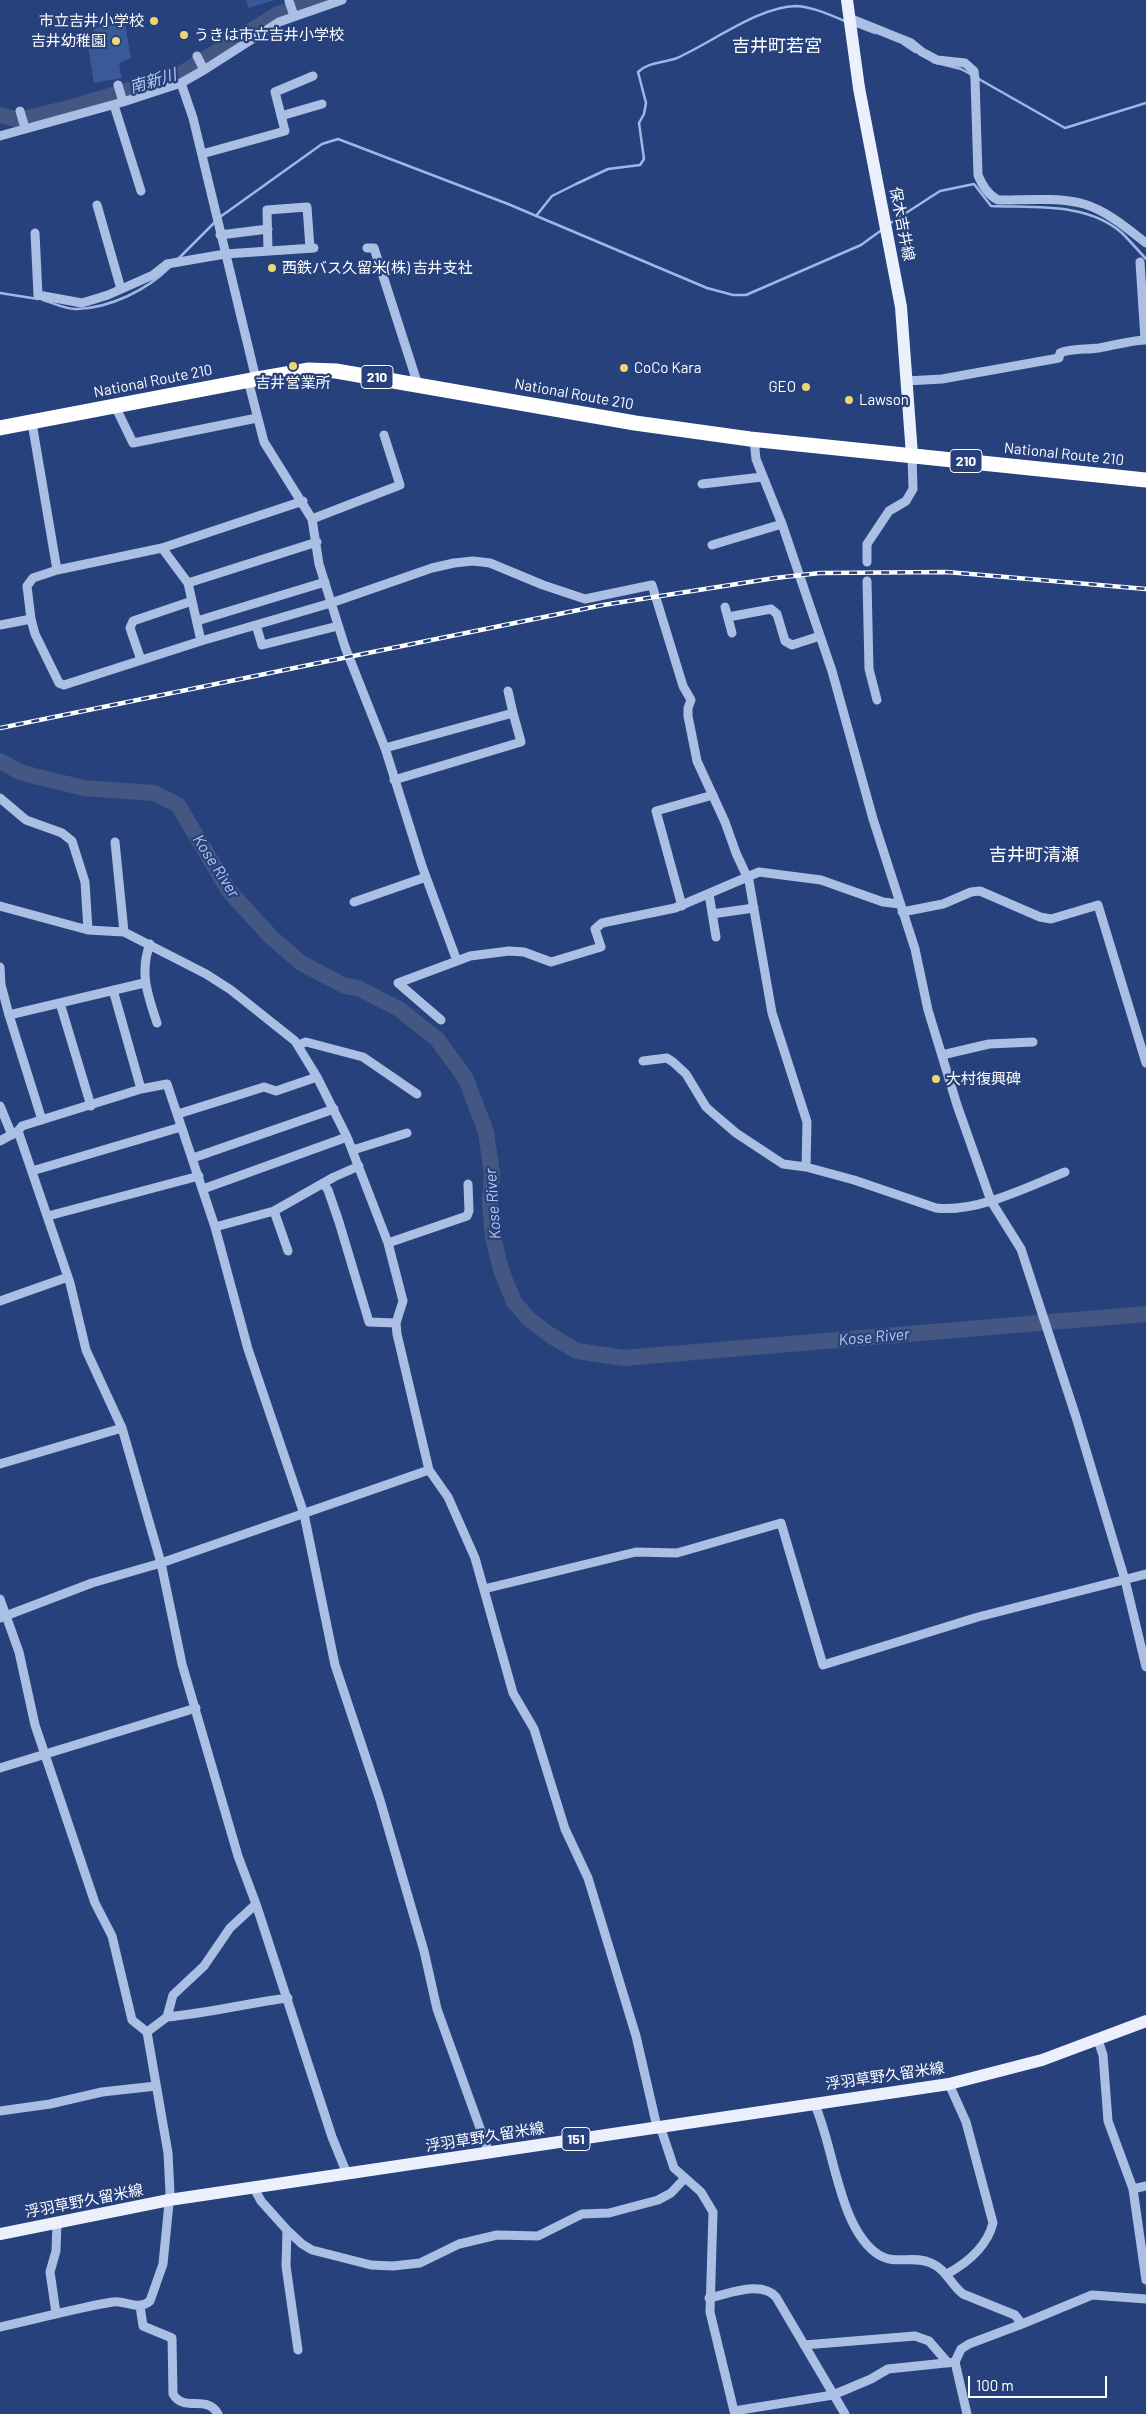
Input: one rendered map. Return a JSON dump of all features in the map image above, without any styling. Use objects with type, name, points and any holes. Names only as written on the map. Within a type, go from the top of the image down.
[{"type":"highway","name":"National Route 210","points":[[0,428],[309,370],[336,371],[635,423],[754,439],[1146,480]]},
{"type":"main road","name":"保木吉井線","points":[[847,0],[859,88],[901,307],[912,455]]},
{"type":"main road","name":"浮羽草野久留米線","points":[[0,2234],[169,2200],[949,2084],[1017,2067],[1098,2040],[1146,2021]]},
{"type":"street","points":[[0,136],[24,126],[120,102],[181,83],[279,22],[292,8],[342,0]]},
{"type":"street","points":[[849,18],[911,43],[922,52],[937,60],[965,63],[975,75],[978,175],[981,183],[992,197],[998,200],[1067,201],[1083,204],[1099,210],[1126,227],[1146,243]]},
{"type":"street","points":[[198,57],[203,69]]},
{"type":"street","points":[[202,154],[284,131],[275,92],[313,76]]},
{"type":"street","points":[[181,83],[193,118],[202,154],[252,380],[257,418],[264,442],[312,519],[319,564],[338,626],[385,748],[426,877],[457,961]]},
{"type":"street","points":[[118,86],[141,191]]},
{"type":"street","points":[[281,116],[322,104]]},
{"type":"street","points":[[20,112],[24,126]]},
{"type":"street","points":[[97,205],[121,289]]},
{"type":"street","points":[[34,233],[38,295],[82,303],[121,289],[172,264],[225,254],[312,248],[307,207],[268,210],[268,251]]},
{"type":"street","points":[[220,235],[268,229]]},
{"type":"street","points":[[367,248],[374,248],[418,385]]},
{"type":"street","points":[[907,381],[942,379],[1060,358],[1060,353],[1070,350],[1146,340],[1140,262]]},
{"type":"street","points":[[114,406],[133,442],[257,418]]},
{"type":"street","points":[[32,423],[57,570]]},
{"type":"street","points":[[312,519],[400,485],[384,435]]},
{"type":"street","points":[[754,439],[756,459],[762,477],[782,524],[820,636],[915,950],[928,1010],[957,1105],[992,1201],[1020,1248],[1038,1301],[1125,1580],[1146,1667]]},
{"type":"street","points":[[867,562],[867,544],[889,511],[906,501],[913,489],[912,455]]},
{"type":"street","points":[[702,484],[762,477]]},
{"type":"street","points":[[303,502],[162,548],[57,570],[33,578],[29,581],[28,586],[31,619],[35,634],[59,683],[64,685],[201,641],[331,604],[432,568],[473,561],[490,563],[543,585],[585,599],[600,598],[652,585],[683,686],[691,700],[688,716],[692,745],[697,761],[750,875],[772,1013],[806,1122],[806,1167]]},
{"type":"street","points":[[712,545],[782,524]]},
{"type":"street","points":[[188,583],[317,542]]},
{"type":"street","points":[[162,548],[188,583],[201,641]]},
{"type":"street","points":[[867,581],[869,669],[877,700]]},
{"type":"street","points":[[196,621],[325,582]]},
{"type":"street","points":[[141,660],[130,628],[133,621],[192,601]]},
{"type":"street","points":[[725,607],[732,633]]},
{"type":"street","points":[[728,617],[771,609],[777,614],[785,641],[792,645],[820,636]]},
{"type":"street","points":[[0,625],[31,619]]},
{"type":"street","points":[[256,625],[262,645],[338,626]]},
{"type":"street","points":[[394,780],[521,742],[508,691]]},
{"type":"street","points":[[385,748],[513,713]]},
{"type":"street","points":[[682,906],[656,811],[713,795]]},
{"type":"street","points":[[0,798],[26,820],[62,833],[72,841],[74,852],[82,866],[85,882],[88,930]]},
{"type":"street","points":[[115,842],[124,932]]},
{"type":"street","points":[[441,1020],[398,984],[470,956],[509,950],[524,952],[551,962],[601,947],[596,929],[602,923],[682,906],[750,875],[821,880],[901,908],[943,904],[980,890],[1040,917],[1051,919],[1098,905],[1146,1063]]},
{"type":"street","points":[[354,902],[426,877]]},
{"type":"street","points":[[709,894],[716,937]]},
{"type":"street","points":[[0,906],[88,930],[124,932],[206,974],[231,990],[298,1045],[334,1109],[353,1150],[388,1243],[403,1301],[396,1323],[429,1470],[448,1497],[475,1558],[513,1692],[534,1729],[565,1828],[592,1891],[636,2036],[657,2127],[662,2132],[674,2168],[701,2192],[713,2212],[709,2298],[712,2323],[735,2413],[833,2395],[871,2379],[888,2369],[951,2363],[961,2349],[969,2344],[1092,2295],[1146,2300]]},
{"type":"street","points":[[712,914],[754,908]]},
{"type":"street","points":[[150,944],[146,955],[144,983],[156,1023]]},
{"type":"street","points":[[0,967],[1,985],[9,1015],[42,1120]]},
{"type":"street","points":[[9,1015],[144,983]]},
{"type":"street","points":[[113,990],[141,1089]]},
{"type":"street","points":[[60,1003],[91,1106]]},
{"type":"street","points":[[298,1045],[306,1042],[363,1057],[417,1094]]},
{"type":"street","points":[[942,1055],[989,1044],[1033,1042]]},
{"type":"street","points":[[643,1061],[666,1058],[674,1062],[686,1074],[706,1107],[736,1133],[783,1164],[806,1167],[936,1208],[946,1209],[992,1201],[1065,1172]]},
{"type":"street","points":[[178,1114],[264,1087],[276,1091],[317,1077]]},
{"type":"street","points":[[0,1141],[15,1133],[22,1126],[141,1089],[167,1084],[215,1227],[248,1349],[304,1514],[335,1665],[380,1800],[424,1951],[437,2008],[489,2153]]},
{"type":"street","points":[[0,1106],[15,1133],[32,1171],[68,1277],[86,1350],[122,1428],[161,1563],[176,1641],[238,1856],[288,1998],[294,2023],[332,2136],[347,2174]]},
{"type":"street","points":[[193,1158],[334,1109]]},
{"type":"street","points":[[32,1171],[181,1128]]},
{"type":"street","points":[[353,1150],[407,1133]]},
{"type":"street","points":[[203,1189],[347,1137]]},
{"type":"street","points":[[215,1227],[274,1211],[323,1183],[359,1166]]},
{"type":"street","points":[[48,1216],[199,1176]]},
{"type":"street","points":[[323,1183],[333,1206],[369,1322],[396,1323]]},
{"type":"street","points":[[388,1243],[466,1216],[469,1211],[468,1184]]},
{"type":"street","points":[[274,1211],[288,1251]]},
{"type":"street","points":[[0,1302],[68,1277]]},
{"type":"street","points":[[0,1464],[122,1428]]},
{"type":"street","points":[[4,1618],[92,1583],[161,1563],[429,1470]]},
{"type":"street","points":[[484,1589],[636,1552],[677,1553],[781,1523],[823,1665],[976,1618],[1146,1574]]},
{"type":"street","points":[[0,1599],[4,1618],[20,1652],[35,1725],[95,1903],[112,1936],[132,2020],[147,2032],[168,2154],[169,2200],[163,2264],[150,2301],[140,2306],[116,2301],[56,2312],[0,2327]]},
{"type":"street","points":[[0,1768],[196,1708]]},
{"type":"street","points":[[167,2016],[173,1995],[204,1966],[230,1928],[256,1904]]},
{"type":"street","points":[[147,2032],[167,2016],[204,2013],[246,2003],[288,1998]]},
{"type":"street","points":[[1098,2040],[1103,2055],[1108,2122],[1133,2189],[1146,2280]]},
{"type":"street","points":[[947,2274],[972,2259],[992,2229],[993,2223],[966,2122],[949,2084]]},
{"type":"street","points":[[0,2112],[50,2104],[102,2092],[156,2086]]},
{"type":"street","points":[[814,2103],[842,2198],[862,2236],[871,2248],[887,2259],[914,2259],[930,2262],[947,2274],[957,2290],[1015,2315],[1022,2324]]},
{"type":"street","points":[[254,2188],[261,2201],[302,2244],[330,2256],[371,2265],[420,2263],[459,2244],[497,2234],[538,2236],[582,2214],[609,2213],[658,2200],[671,2194],[685,2178]]},
{"type":"street","points":[[1133,2189],[1146,2186]]},
{"type":"street","points":[[56,2222],[56,2251],[50,2272],[56,2312]]},
{"type":"street","points":[[287,2230],[286,2266],[298,2350]]},
{"type":"street","points":[[709,2298],[759,2288],[770,2290],[845,2414]]},
{"type":"street","points":[[140,2306],[143,2326],[172,2338],[173,2394],[177,2400],[183,2404],[208,2404],[214,2407],[218,2414]]},
{"type":"street","points":[[804,2345],[915,2336],[929,2341],[951,2363],[967,2414]]},
{"type":"shaded area","points":[[246,0],[274,0],[249,8]]},
{"type":"shaded area","points":[[125,23],[131,58],[119,63],[122,78],[94,83],[88,46],[92,45],[92,39],[95,38],[94,28]]},
{"type":"waterway","name":"南新川","points":[[0,115],[19,120],[73,107],[179,75],[278,14],[322,0]]},
{"type":"waterway","points":[[536,216],[552,196],[576,184],[608,169],[640,165],[644,159],[639,123],[644,114],[646,103],[638,72],[642,69],[651,64],[677,58],[751,18],[782,8],[796,6],[809,8],[847,22]]},
{"type":"waterway","points":[[854,25],[875,33]]},
{"type":"waterway","points":[[903,44],[915,52]]},
{"type":"waterway","points":[[933,62],[961,69],[972,75]]},
{"type":"waterway","points":[[977,78],[1065,128],[1146,103]]},
{"type":"waterway","points":[[220,217],[322,144],[338,139],[508,204],[707,288],[733,295],[746,295],[861,245],[883,229]]},
{"type":"waterway","points":[[889,224],[940,191],[974,184],[991,206],[1042,207],[1077,211],[1093,216],[1108,223],[1122,233],[1146,259]]},
{"type":"waterway","points":[[178,259],[216,221]]},
{"type":"waterway","points":[[43,300],[73,309],[102,305],[139,290],[170,267]]},
{"type":"waterway","points":[[0,293],[38,299]]},
{"type":"waterway","name":"Kose River","points":[[0,761],[20,772],[38,777],[84,788],[154,793],[178,805],[229,891],[271,937],[301,963],[345,986],[358,988],[399,1009],[437,1039],[466,1079],[486,1132],[492,1173],[490,1203],[493,1237],[501,1270],[514,1302],[529,1319],[550,1335],[577,1351],[624,1358],[1146,1314]]},
{"type":"railway","points":[[0,728],[603,605],[775,578],[820,573],[947,572],[1146,589]]},
{"type":"place","name":"市立吉井小学校","points":[[154,21]]},
{"type":"place","name":"うきは市立吉井小学校","points":[[184,35]]},
{"type":"place","name":"吉井幼稚園","points":[[116,41]]},
{"type":"place","name":"西鉄バス久留米(株) 吉井支社","points":[[272,268]]},
{"type":"place","name":"吉井営業所","points":[[293,366]]},
{"type":"place","name":"CoCo Kara","points":[[624,368]]},
{"type":"place","name":"GEO","points":[[806,387]]},
{"type":"place","name":"Lawson","points":[[849,400]]},
{"type":"place","name":"大村復興碑","points":[[936,1079]]},
{"type":"district","name":"吉井町若宮","points":[[777,46]]},
{"type":"district","name":"吉井町清瀬","points":[[1034,855]]}]
